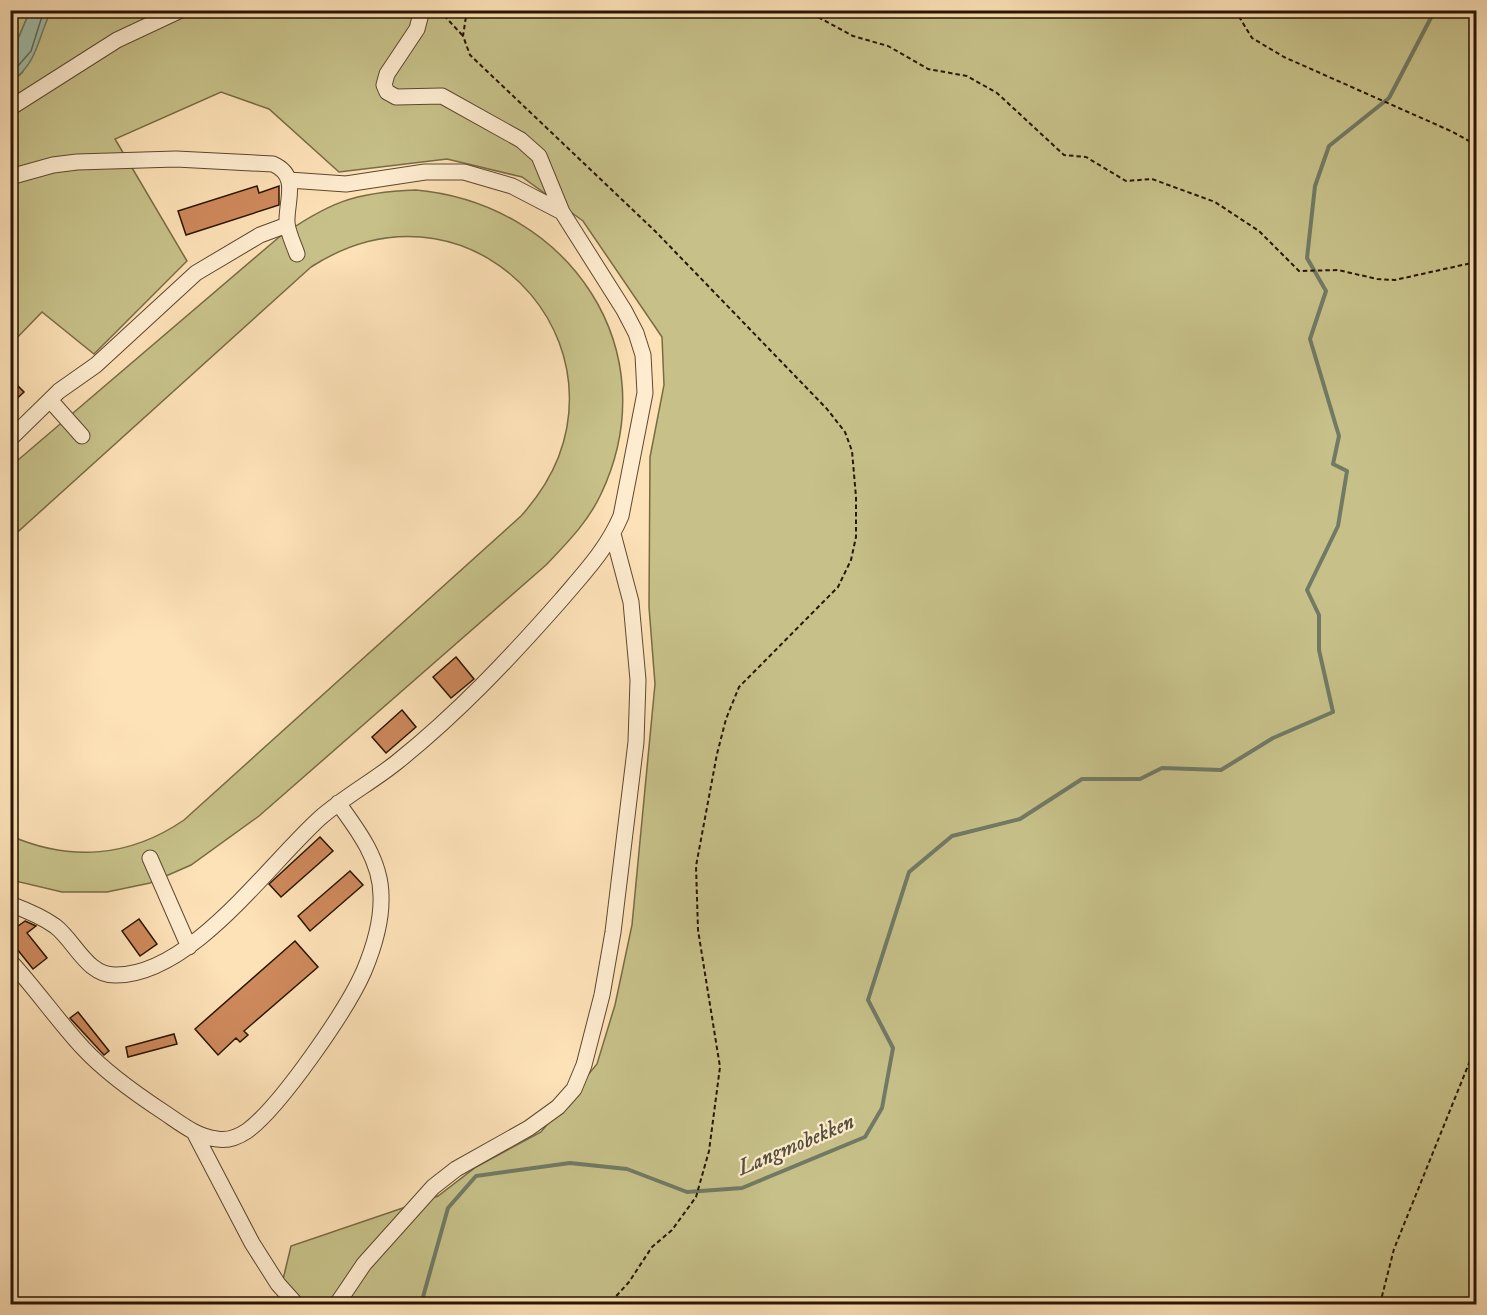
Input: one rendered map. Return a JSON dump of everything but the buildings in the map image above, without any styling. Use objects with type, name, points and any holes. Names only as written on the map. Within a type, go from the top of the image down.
[{"type":"street","points":[[10,108],[117,40],[181,10]]},
{"type":"street","points":[[10,904],[42,917],[57,928],[93,967],[108,975],[154,968],[189,947],[338,803],[397,762],[486,681],[597,559],[613,534],[624,505],[645,393],[645,364],[631,322],[562,212],[539,156],[521,140],[442,96],[396,98],[387,92],[384,85],[387,74],[417,29],[422,10]]},
{"type":"street","points":[[10,177],[64,163],[176,159],[266,162],[281,169],[289,180],[291,192],[287,225],[297,254]]},
{"type":"street","points":[[289,180],[346,183],[425,172],[464,172],[512,186],[562,212]]},
{"type":"street","points":[[10,439],[50,400],[80,374],[96,364],[201,268],[260,236],[287,225]]},
{"type":"street","points":[[50,400],[82,436]]},
{"type":"street","points":[[336,1305],[364,1264],[433,1187],[456,1169],[529,1128],[558,1107],[574,1089],[584,1065],[602,995],[613,932],[636,742],[638,680],[631,602],[613,534]]},
{"type":"street","points":[[10,961],[100,1065],[194,1132],[222,1140],[236,1137],[253,1127],[308,1060],[364,971],[379,924],[380,884],[364,841],[338,803]]},
{"type":"street","points":[[150,858],[189,947]]},
{"type":"street","points":[[194,1132],[252,1243],[278,1284],[296,1305]]},
{"type":"path","points":[[439,10],[463,36],[470,55],[655,231],[827,409],[844,432],[852,451],[856,497],[856,537],[851,560],[838,587],[739,687],[726,718],[717,754],[696,866],[696,894],[698,930],[720,1067],[720,1083],[709,1151],[696,1197],[687,1213],[652,1247],[609,1305]]},
{"type":"path","points":[[463,36],[467,10]]},
{"type":"path","points":[[805,10],[853,36],[888,46],[928,69],[967,75],[997,93],[1064,155],[1086,157],[1126,181],[1152,179],[1215,202],[1259,231],[1299,270],[1338,270],[1377,279],[1395,280],[1476,262]]},
{"type":"path","points":[[1235,10],[1252,38],[1284,57],[1454,132],[1476,145]]},
{"type":"path","points":[[1380,1305],[1394,1249],[1476,1046]]},
{"type":"shaded area","points":[[10,11],[30,11],[11,55]]},
{"type":"shaded area","points":[[51,11],[1476,11],[1476,1304],[291,1304],[280,1292],[291,1246],[438,1196],[476,1167],[541,1132],[597,1064],[615,1005],[632,925],[655,684],[649,607],[650,457],[664,385],[662,337],[583,221],[522,177],[447,159],[339,172],[269,109],[221,92],[115,139],[187,261],[94,354],[42,312],[11,344],[11,82],[22,73]]},
{"type":"shaded area","points":[[416,190],[471,201],[519,223],[560,254],[591,293],[613,338],[622,388],[619,440],[596,504],[576,532],[546,565],[259,816],[191,865],[150,883],[107,892],[62,892],[11,880],[11,836],[56,850],[100,852],[143,842],[184,820],[521,516],[558,458],[569,398],[559,343],[531,294],[488,258],[435,239],[374,240],[311,267],[11,538],[11,466],[278,238],[312,216],[342,202],[375,193]]},
{"type":"water","points":[[30,11],[51,11],[32,58],[11,82],[11,55]]},
{"type":"waterway","name":"Langmobekken","points":[[421,1304],[448,1208],[476,1176],[570,1163],[627,1169],[687,1192],[742,1188],[865,1137],[882,1108],[893,1048],[868,1000],[909,872],[952,836],[1020,819],[1082,779],[1140,779],[1162,768],[1221,770],[1273,738],[1333,712],[1319,650],[1319,615],[1307,590],[1338,526],[1347,471],[1333,464],[1339,436],[1310,339],[1326,291],[1307,258],[1315,186],[1329,146],[1389,98],[1435,10]]}]
